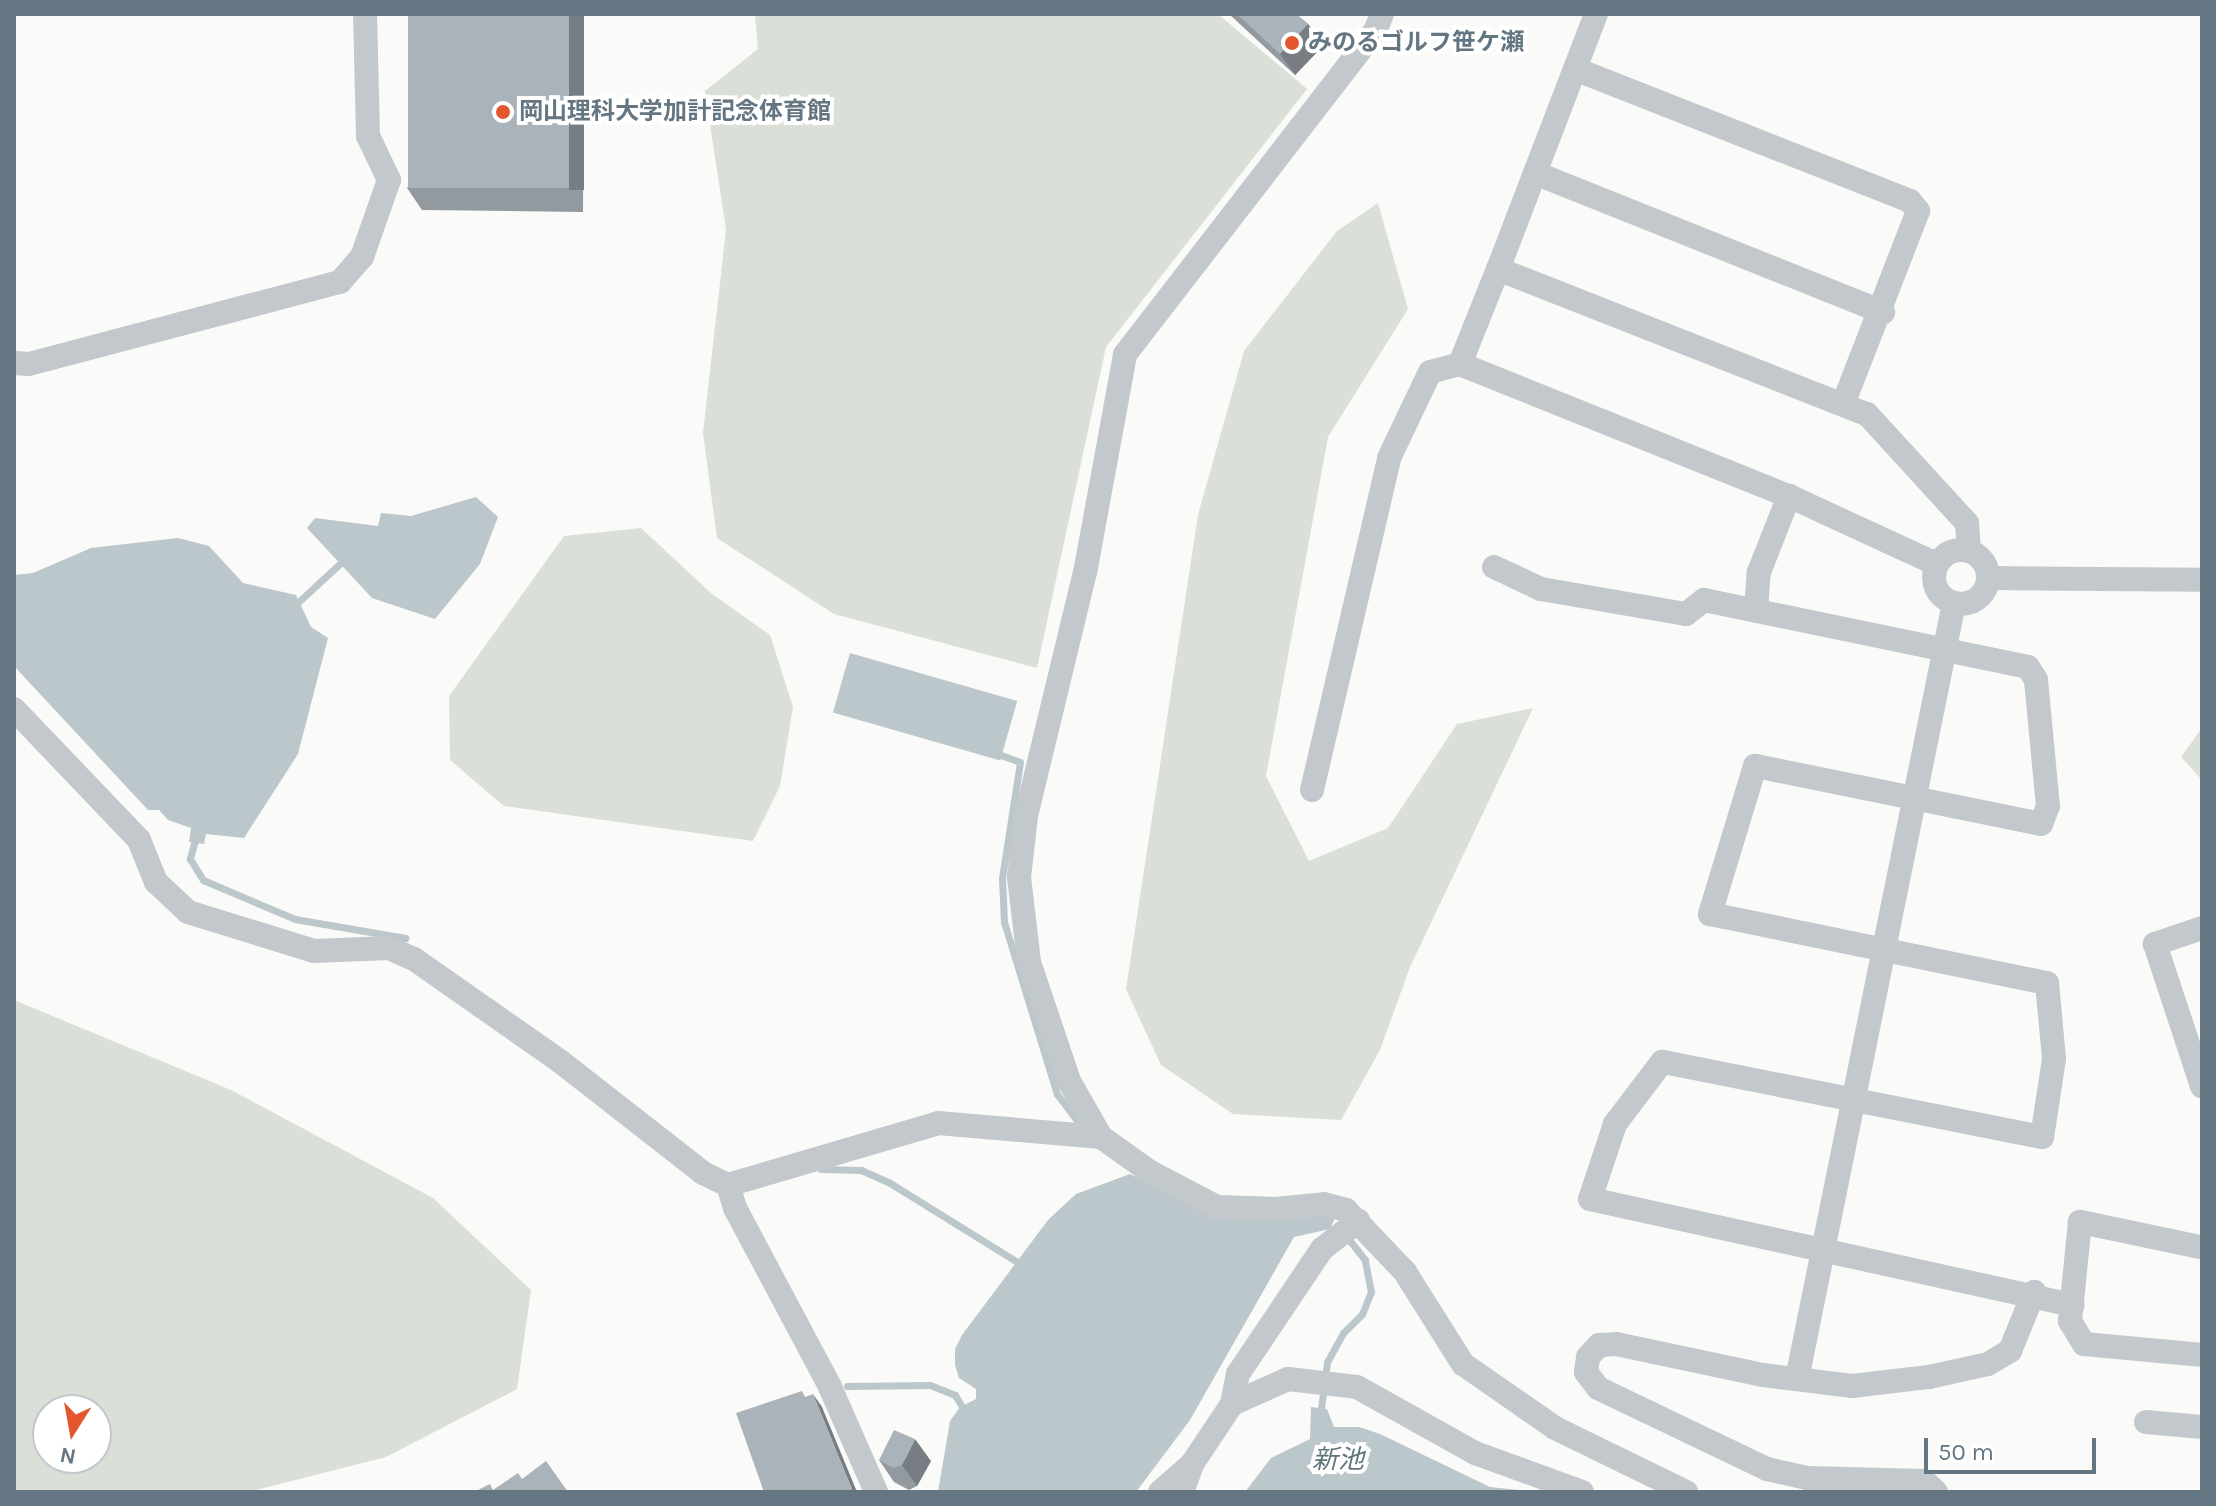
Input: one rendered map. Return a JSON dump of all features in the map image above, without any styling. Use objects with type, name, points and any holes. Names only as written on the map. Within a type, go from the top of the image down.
[{"type":"street","points":[[14,363],[29,364],[340,282],[362,257],[389,180],[368,136],[365,14]]},
{"type":"street","points":[[1382,14],[1375,31],[1125,355],[1085,572],[1026,816],[1019,877],[1029,962],[1069,1081],[1101,1137],[1150,1172],[1217,1207],[1276,1209],[1324,1204],[1346,1210],[1349,1229],[1405,1272],[1463,1364],[1555,1428],[1686,1492]]},
{"type":"street","points":[[1460,364],[1596,14]]},
{"type":"street","points":[[1575,69],[1910,201],[1918,211],[1917,224],[1843,404]]},
{"type":"street","points":[[1535,173],[1883,312]]},
{"type":"street","points":[[1498,269],[1867,414],[1967,523],[1969,551]]},
{"type":"street","points":[[1312,790],[1389,458],[1430,372],[1460,364],[1789,496],[1936,564]]},
{"type":"street","points":[[1756,611],[1759,572],[1789,496]]},
{"type":"street","points":[[1969,551],[1983,561],[1988,578],[1977,598],[1954,603],[1936,588],[1936,564],[1947,553],[1969,551]]},
{"type":"street","points":[[1494,567],[1541,589],[1686,614],[1704,600],[2028,667],[2036,680],[2048,806],[2041,824],[1755,766],[1710,914],[2047,983],[2054,1059],[2042,1137],[1662,1062],[1615,1124],[1590,1199],[2034,1292],[2072,1305]]},
{"type":"street","points":[[1988,578],[2202,580]]},
{"type":"street","points":[[1797,1379],[1954,603]]},
{"type":"street","points":[[14,709],[139,840],[156,882],[188,912],[314,951],[389,948],[414,959],[561,1062],[691,1164],[728,1185],[735,1208],[830,1387],[876,1492]]},
{"type":"street","points":[[2202,928],[2155,944],[2202,1086]]},
{"type":"street","points":[[728,1185],[938,1123],[1013,1126],[1080,1139],[1101,1137]]},
{"type":"street","points":[[2200,1247],[2080,1222],[2070,1321],[2084,1344],[2202,1355]]},
{"type":"street","points":[[1182,1492],[1192,1464],[1232,1404],[1238,1374],[1322,1249],[1349,1229]]},
{"type":"street","points":[[1936,1492],[1924,1481],[1807,1478],[1767,1469],[1598,1388],[1586,1372],[1588,1357],[1599,1345],[1616,1344],[1797,1379],[1852,1386],[1929,1377],[1988,1364],[2010,1351],[2034,1292]]},
{"type":"street","points":[[1232,1404],[1288,1379],[1357,1387],[1475,1453],[1582,1492]]},
{"type":"street","points":[[2146,1422],[2202,1427]]},
{"type":"street","points":[[1160,1492],[1192,1464]]},
{"type":"shaded area","name":"みのるゴルフ笹ケ瀬","points":[[755,14],[1218,14],[1307,89],[1106,347],[1037,668],[834,614],[717,538],[703,433],[726,230],[705,91],[758,49]]},
{"type":"shaded area","points":[[1378,203],[1408,309],[1328,437],[1266,776],[1309,861],[1388,828],[1457,724],[1533,708],[1410,967],[1380,1050],[1341,1120],[1233,1114],[1161,1065],[1126,989],[1198,515],[1244,351],[1337,231]]},
{"type":"shaded area","points":[[641,528],[712,594],[770,635],[793,707],[780,786],[753,841],[504,806],[450,760],[449,696],[564,536]]},
{"type":"shaded area","points":[[2202,728],[2202,780],[2181,757]]},
{"type":"shaded area","points":[[14,1000],[231,1090],[433,1198],[531,1290],[517,1389],[386,1457],[248,1492],[14,1492]]},
{"type":"water","points":[[476,497],[498,517],[480,564],[435,619],[372,598],[307,528],[315,518],[378,526],[381,513],[411,516]]},
{"type":"water","points":[[178,538],[209,546],[243,583],[296,595],[311,627],[328,638],[298,754],[244,838],[206,834],[204,844],[189,842],[191,828],[168,820],[159,810],[148,810],[14,666],[14,575],[33,573],[91,548]]},
{"type":"water","points":[[850,653],[1017,701],[1000,761],[833,713]]},
{"type":"water","points":[[1130,1174],[1217,1215],[1337,1214],[1330,1229],[1294,1237],[1190,1420],[1136,1492],[938,1492],[950,1421],[960,1407],[976,1399],[976,1389],[959,1378],[955,1365],[955,1349],[962,1335],[1048,1220],[1076,1194]]},
{"type":"water","name":"新池","points":[[1311,1407],[1327,1409],[1334,1427],[1359,1427],[1380,1434],[1490,1487],[1539,1492],[1245,1492],[1271,1458],[1310,1439]]},
{"type":"building","name":"岡山理科大学加計記念体育館","points":[[408,14],[569,14],[569,188],[408,188]]},
{"type":"building","points":[[1237,14],[1296,14],[1308,24],[1280,54]]},
{"type":"building","points":[[802,1391],[805,1397],[813,1394],[853,1492],[764,1492],[736,1413]]},
{"type":"building","points":[[894,1430],[915,1439],[902,1465],[893,1468],[879,1460]]},
{"type":"building","points":[[546,1461],[568,1492],[474,1492],[490,1484],[493,1490],[518,1473],[522,1479]]},
{"type":"waterway","points":[[294,606],[347,557]]},
{"type":"waterway","points":[[998,754],[1020,762],[1002,878],[1004,922],[1057,1094],[1078,1122]]},
{"type":"waterway","points":[[196,836],[190,859],[203,880],[295,919],[405,938]]},
{"type":"waterway","points":[[821,1169],[861,1170],[890,1183],[1022,1265]]},
{"type":"waterway","points":[[1320,1416],[1327,1362],[1343,1333],[1362,1314],[1371,1292],[1365,1260],[1345,1234]]},
{"type":"waterway","points":[[847,1386],[930,1385],[955,1395],[967,1415]]},
{"type":"place","name":"みのるゴルフ笹ケ瀬","points":[[1292,43]]},
{"type":"place","name":"岡山理科大学加計記念体育館","points":[[503,112]]}]
